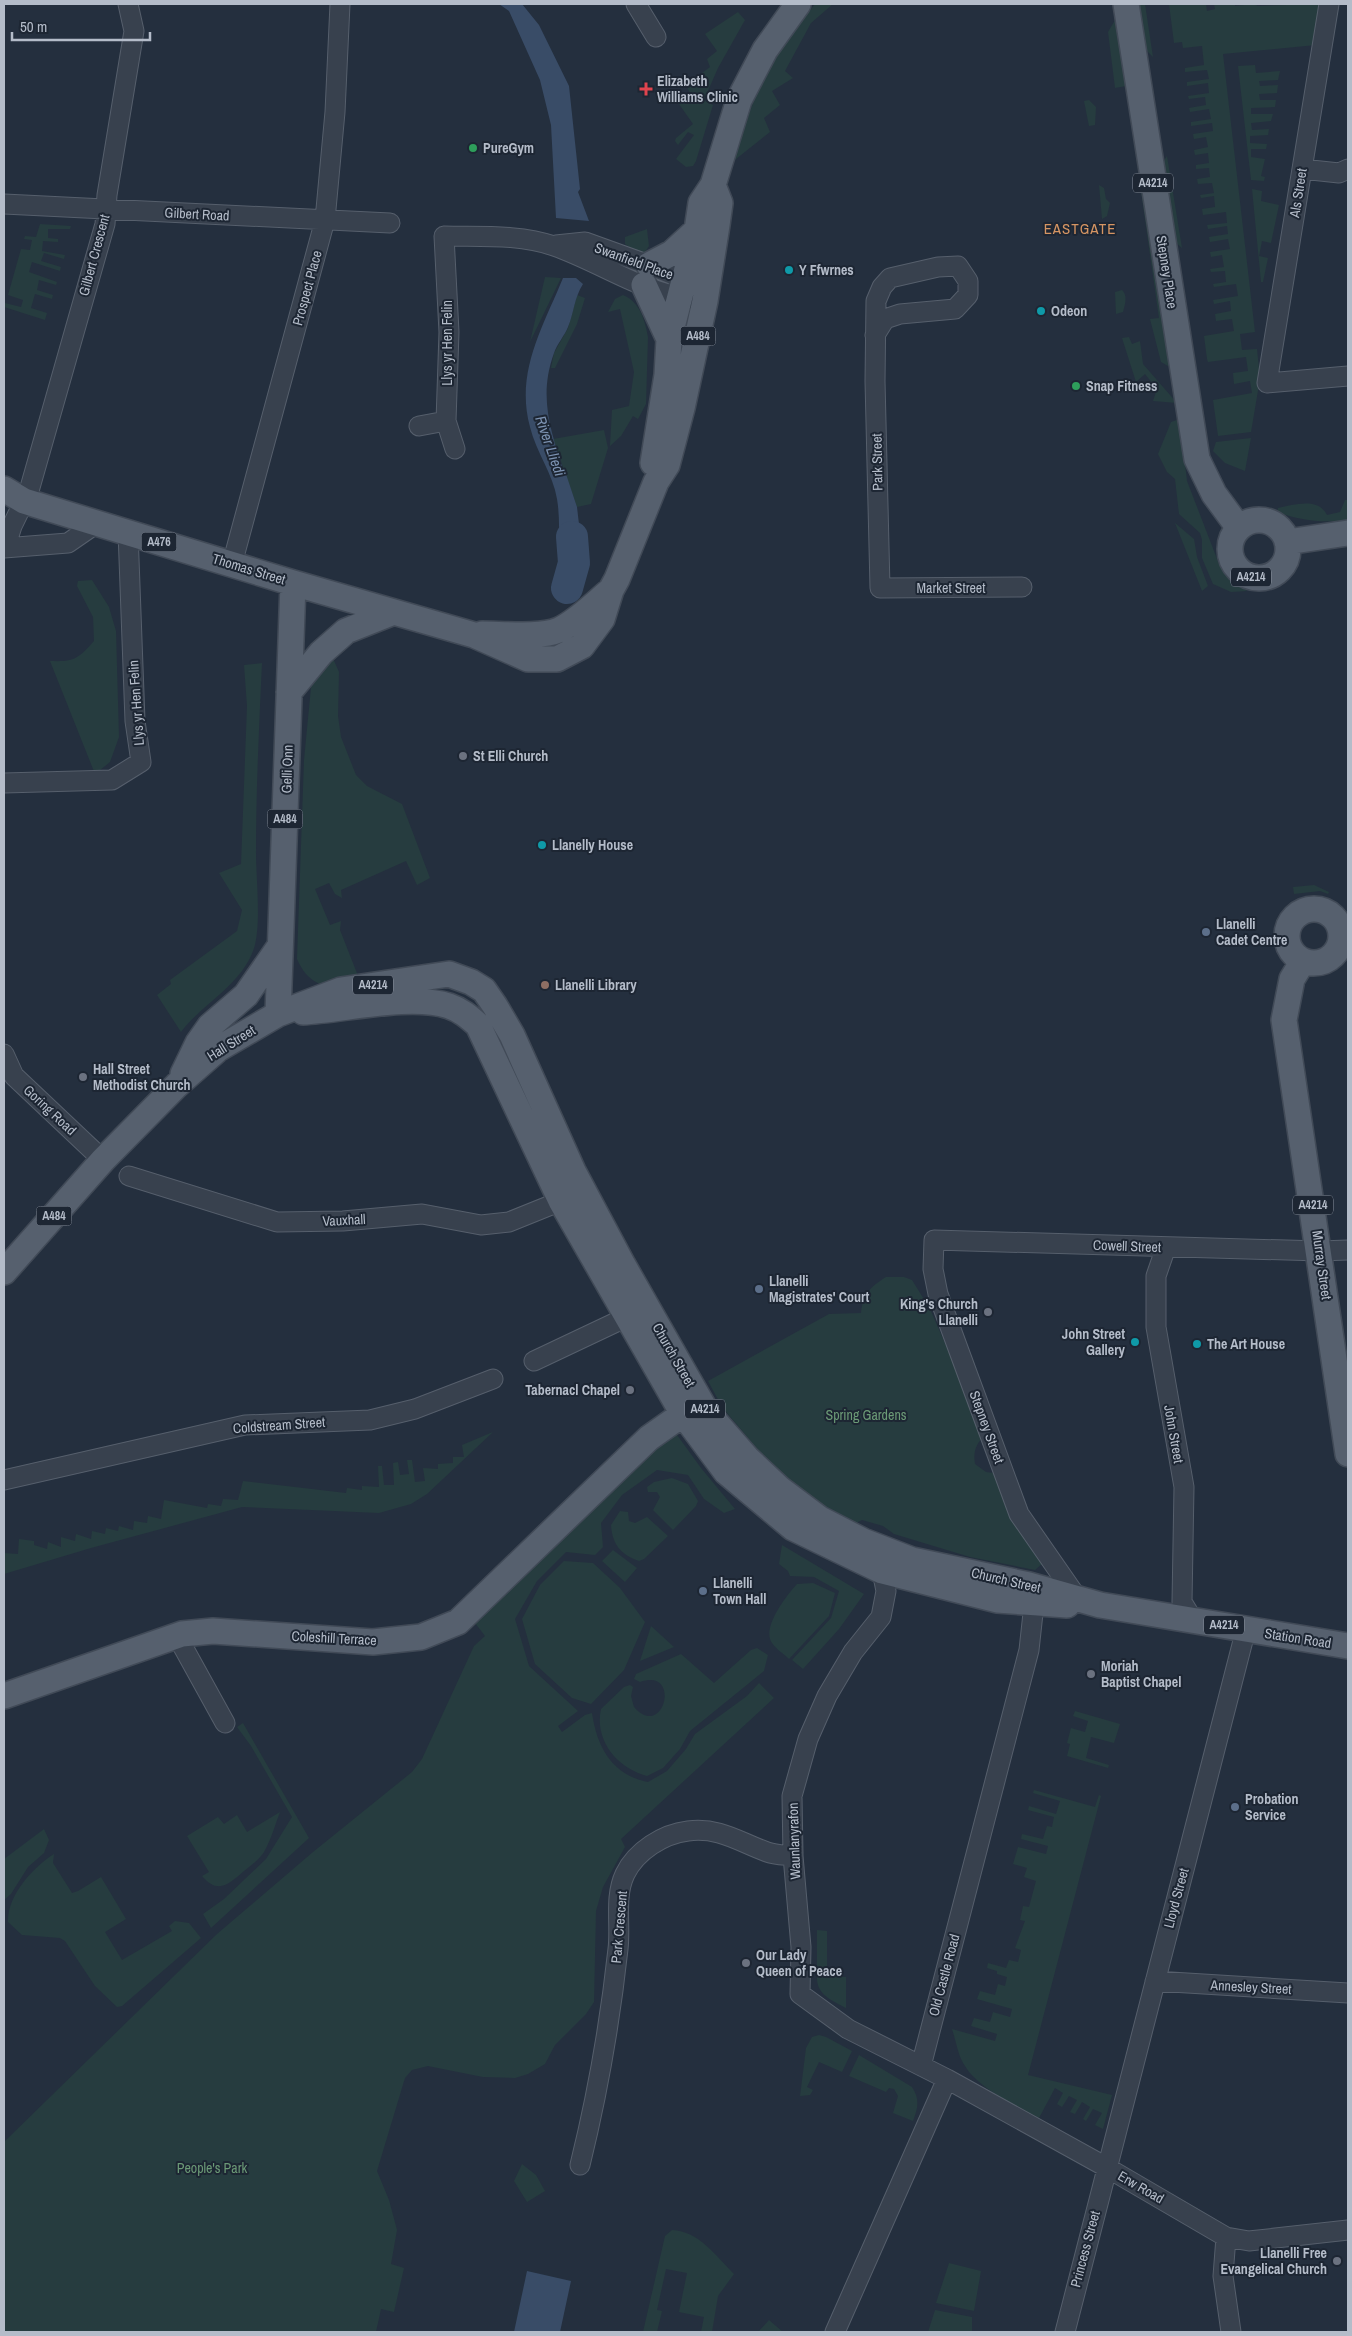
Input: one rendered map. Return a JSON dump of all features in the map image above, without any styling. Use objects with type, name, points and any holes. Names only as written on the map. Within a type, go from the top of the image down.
[{"type":"main road","name":"A484","points":[[656,482],[652,463],[666,375],[669,340],[695,292],[697,230],[701,203],[713,185],[739,100],[765,50],[798,4]]},
{"type":"main road","name":"Stepney Place","points":[[1126,4],[1197,459],[1214,494],[1239,528]]},
{"type":"main road","name":"A484","points":[[656,482],[667,465],[695,292],[720,203],[713,185]]},
{"type":"main road","points":[[669,340],[646,275],[697,230]]},
{"type":"main road","name":"Thomas Street","points":[[14,495],[97,523],[293,583],[474,635],[542,633],[557,630],[576,619],[611,590],[656,482]]},
{"type":"main road","points":[[1239,528],[1246,523],[1265,520],[1281,530],[1287,542],[1348,533]]},
{"type":"main road","name":"A4214","points":[[1239,528],[1233,536],[1231,555],[1240,571],[1249,576],[1268,577],[1283,566],[1287,557],[1287,542]]},
{"type":"main road","name":"Gelli Onn","points":[[278,1014],[293,583]]},
{"type":"main road","points":[[289,692],[321,652],[346,631],[394,612]]},
{"type":"main road","points":[[1317,909],[1328,913],[1338,924],[1344,942],[1326,959],[1311,963],[1304,961],[1292,951],[1288,942],[1288,931],[1298,915],[1308,910],[1317,909]]},
{"type":"main road","name":"A484","points":[[177,1085],[202,1037],[210,1026],[246,995],[280,946]]},
{"type":"main road","name":"Murray Street","points":[[1304,961],[1292,979],[1284,1020],[1320,1251],[1348,1454]]},
{"type":"main road","name":"Hall Street","points":[[103,1160],[177,1085],[218,1049],[278,1014],[341,990],[449,974],[471,982]]},
{"type":"main road","name":"Church Street","points":[[471,982],[484,990],[512,1035],[573,1171],[623,1265],[692,1387],[706,1411],[747,1458],[780,1489],[820,1519],[862,1541],[912,1560],[1032,1595]]},
{"type":"main road","name":"Hall Street","points":[[278,1014],[336,1010],[403,1002],[434,1003],[449,1006],[466,1014]]},
{"type":"main road","name":"Church Street","points":[[466,1014],[478,1025],[561,1201],[683,1414],[726,1472],[793,1528],[882,1571]]},
{"type":"main road","name":"A484","points":[[4,1272],[103,1160]]},
{"type":"main road","points":[[561,1201],[573,1171]]},
{"type":"main road","points":[[683,1414],[692,1387]]},
{"type":"main road","name":"Coleshill Terrace","points":[[4,1696],[177,1636],[213,1631],[373,1642],[421,1637],[458,1622],[649,1438],[683,1414]]},
{"type":"main road","name":"A4214","points":[[882,1571],[997,1600],[1032,1595],[1089,1602]]},
{"type":"main road","name":"Station Road","points":[[1089,1602],[1348,1646]]},
{"type":"street","name":"Gilbert Crescent","points":[[5,548],[14,495],[29,491],[71,336],[105,224],[134,31],[128,4]]},
{"type":"street","name":"Prospect Place","points":[[232,564],[325,220],[335,112],[340,4]]},
{"type":"street","points":[[636,4],[656,37]]},
{"type":"street","name":"Als Street","points":[[1329,4],[1267,383],[1348,376]]},
{"type":"street","points":[[1302,169],[1339,173],[1348,169]]},
{"type":"street","name":"Gilbert Road","points":[[4,204],[390,223]]},
{"type":"street","name":"Swanfield Place","points":[[444,236],[514,238],[552,245],[585,242],[595,254],[646,275],[695,292]]},
{"type":"street","name":"Llys yr Hen Felin","points":[[444,236],[449,332],[446,421],[455,449]]},
{"type":"street","name":"Park Street","points":[[875,336],[885,319],[900,314],[955,309],[968,295],[968,281],[958,266],[938,267],[890,278],[882,287],[876,301],[875,336],[880,588]]},
{"type":"street","points":[[419,426],[446,421]]},
{"type":"street","points":[[5,548],[68,543],[97,523]]},
{"type":"street","name":"Llys yr Hen Felin","points":[[4,783],[112,780],[141,762],[135,721],[128,532]]},
{"type":"street","name":"Market Street","points":[[880,588],[1022,587]]},
{"type":"street","name":"Goring Road","points":[[4,1054],[14,1076],[103,1160]]},
{"type":"street","name":"Vauxhall","points":[[129,1176],[277,1222],[343,1220],[422,1214],[481,1225],[509,1222],[561,1201]]},
{"type":"street","name":"Cowell Street","points":[[934,1240],[1320,1251],[1348,1250]]},
{"type":"street","name":"Stepney Street","points":[[934,1240],[932,1269],[938,1294],[1019,1514],[1089,1602]]},
{"type":"street","name":"John Street","points":[[1166,1247],[1156,1276],[1156,1327],[1184,1487],[1182,1602],[1193,1620]]},
{"type":"street","points":[[534,1362],[627,1317]]},
{"type":"street","name":"Coldstream Street","points":[[4,1480],[245,1425],[370,1420],[415,1409],[493,1379]]},
{"type":"street","name":"Waunlanyrafon","points":[[882,1571],[886,1591],[881,1617],[853,1652],[827,1696],[808,1739],[792,1796],[793,1856],[801,1947],[800,1994],[848,2029],[921,2066]]},
{"type":"street","name":"Old Castle Road","points":[[921,2066],[1029,1650],[1032,1595]]},
{"type":"street","name":"Lloyd Street","points":[[1106,2167],[1246,1629]]},
{"type":"street","points":[[177,1636],[225,1723]]},
{"type":"street","name":"Park Crescent","points":[[580,2165],[599,2089],[619,1946],[619,1898],[625,1874],[641,1853],[664,1838],[687,1831],[722,1832],[769,1853],[793,1856]]},
{"type":"street","name":"Annesley Street","points":[[1154,1981],[1348,1993]]},
{"type":"street","points":[[836,2332],[948,2079],[921,2066]]},
{"type":"street","name":"Erw Road","points":[[948,2079],[1226,2236],[1249,2241],[1348,2230]]},
{"type":"street","name":"Princess Street","points":[[1065,2332],[1106,2167]]},
{"type":"street","points":[[1226,2236],[1223,2276],[1231,2332]]},
{"type":"green space","points":[[815,4],[833,4],[811,23],[785,71],[793,78],[772,91],[780,105],[764,118],[770,132],[731,163],[754,100],[780,49]]},
{"type":"green space","points":[[1137,4],[1145,4],[1153,57],[1144,48]]},
{"type":"green space","points":[[1169,4],[1206,4],[1207,11],[1215,9],[1214,4],[1235,4],[1235,6],[1253,4],[1258,6],[1321,4],[1316,45],[1223,54],[1255,332],[1240,334],[1242,350],[1257,349],[1260,379],[1251,432],[1218,436],[1213,400],[1252,393],[1250,381],[1234,384],[1233,373],[1248,371],[1246,357],[1208,362],[1207,359],[1204,336],[1234,331],[1232,319],[1216,321],[1215,314],[1231,311],[1230,301],[1214,304],[1213,300],[1238,296],[1236,284],[1214,287],[1213,284],[1226,282],[1225,271],[1211,272],[1210,269],[1224,267],[1222,255],[1211,257],[1210,252],[1230,249],[1228,239],[1210,242],[1209,237],[1228,234],[1227,226],[1208,229],[1207,225],[1227,223],[1226,212],[1203,215],[1202,209],[1215,207],[1214,196],[1201,198],[1200,195],[1214,193],[1212,183],[1198,184],[1197,179],[1210,177],[1209,168],[1196,169],[1196,165],[1209,163],[1208,153],[1195,155],[1194,150],[1208,147],[1206,137],[1194,139],[1193,134],[1213,131],[1212,123],[1191,126],[1191,122],[1211,119],[1209,109],[1190,112],[1189,108],[1206,105],[1205,97],[1189,99],[1188,96],[1209,93],[1208,83],[1187,86],[1187,82],[1209,79],[1207,70],[1185,72],[1185,68],[1204,65],[1202,46],[1183,48],[1182,42],[1174,43]]},
{"type":"green space","points":[[738,12],[745,20],[718,68],[704,100],[713,105],[696,161],[693,166],[686,167],[676,159],[694,135],[688,132],[678,145],[675,141],[693,124],[679,104],[691,95],[686,85],[710,67],[707,59],[717,51],[705,34]]},
{"type":"green space","points":[[1118,15],[1171,364],[1168,366],[1161,362],[1150,319],[1159,318],[1126,86],[1115,88],[1108,32]]},
{"type":"green space","points":[[1255,65],[1256,73],[1280,71],[1278,80],[1259,81],[1260,86],[1278,85],[1277,93],[1259,94],[1260,100],[1276,100],[1275,107],[1251,108],[1251,114],[1273,114],[1271,121],[1251,123],[1252,130],[1269,129],[1268,135],[1250,136],[1250,143],[1267,144],[1266,149],[1251,149],[1251,157],[1265,159],[1261,176],[1265,177],[1264,181],[1251,180],[1238,66]]},
{"type":"green space","points":[[1089,100],[1096,107],[1095,125],[1089,126],[1084,101]]},
{"type":"green space","points":[[1167,156],[1182,248],[1173,240],[1161,165]]},
{"type":"green space","points":[[1099,185],[1104,188],[1106,199],[1110,203],[1107,216],[1102,219]]},
{"type":"green space","points":[[1252,189],[1262,191],[1261,201],[1279,205],[1271,243],[1262,241],[1259,256],[1268,258],[1263,282],[1261,282]]},
{"type":"green space","points":[[40,224],[71,226],[70,229],[48,229],[48,238],[58,239],[58,242],[43,241],[42,251],[65,255],[64,259],[44,253],[41,261],[61,267],[60,271],[32,262],[29,272],[57,282],[56,285],[39,280],[37,290],[53,295],[52,299],[35,294],[31,308],[47,313],[45,320],[4,307],[5,303],[21,307],[23,300],[8,295],[21,249],[30,250],[32,240],[24,239],[25,236],[36,237]]},
{"type":"green space","points":[[647,229],[649,246],[645,252],[637,252],[625,244],[625,237]]},
{"type":"green space","points":[[545,277],[561,278],[530,342]]},
{"type":"green space","points":[[1122,290],[1125,297],[1125,306],[1123,312],[1116,314],[1115,292]]},
{"type":"green space","points":[[577,295],[585,298],[577,324],[555,368],[551,368],[554,353],[568,328]]},
{"type":"green space","points":[[623,295],[638,307],[647,331],[646,404],[638,419],[633,416],[621,436],[610,446],[612,410],[629,406],[634,372],[620,309],[608,312],[615,299]]},
{"type":"green space","points":[[1129,337],[1132,344],[1140,341],[1143,364],[1177,403],[1153,401],[1157,389],[1145,374],[1136,382],[1122,338]]},
{"type":"green space","points":[[1180,419],[1187,481],[1219,564],[1227,576],[1247,591],[1231,592],[1213,584],[1202,558],[1200,533],[1179,514],[1175,479],[1167,472],[1158,454],[1171,422]]},
{"type":"green space","points":[[604,430],[608,448],[591,504],[577,507],[553,439]]},
{"type":"green space","points":[[1251,438],[1245,471],[1225,463],[1213,451],[1216,442]]},
{"type":"green space","points":[[1345,500],[1348,500],[1348,520],[1312,520],[1277,512],[1278,508],[1298,504],[1312,504],[1323,509],[1327,515],[1340,512]]},
{"type":"green space","points":[[1175,523],[1194,539],[1197,557],[1208,586],[1202,591]]},
{"type":"green space","points":[[92,580],[109,607],[116,631],[119,737],[110,762],[95,774],[50,661],[65,661],[75,658],[84,652],[94,641],[93,617],[77,586],[78,581]]},
{"type":"green space","points":[[328,647],[339,672],[338,716],[341,737],[356,775],[367,786],[402,804],[430,878],[417,885],[406,861],[341,890],[342,898],[335,894],[329,883],[315,889],[330,925],[341,921],[340,930],[362,986],[341,987],[316,982],[309,977],[297,959],[304,760],[312,677]]},
{"type":"green space","points":[[262,663],[257,806],[258,917],[256,941],[247,963],[230,985],[199,1012],[181,1032],[157,995],[171,984],[170,980],[237,931],[242,910],[219,873],[241,864],[247,706],[244,665]]},
{"type":"green space","points":[[1314,885],[1329,892],[1328,894],[1320,891],[1294,894],[1293,887]]},
{"type":"green space","name":"Spring Gardens","points":[[886,1277],[904,1277],[912,1280],[930,1309],[985,1435],[976,1448],[974,1455],[975,1464],[986,1472],[1002,1474],[1043,1563],[1035,1570],[970,1557],[894,1534],[883,1526],[862,1520],[852,1525],[785,1482],[722,1407],[708,1381],[829,1314],[861,1313],[868,1292]]},
{"type":"green space","name":"People's Park","points":[[672,1428],[701,1468],[735,1509],[724,1513],[704,1499],[688,1475],[657,1470],[622,1495],[601,1523],[603,1547],[595,1555],[566,1552],[537,1581],[515,1619],[529,1666],[578,1711],[558,1726],[562,1732],[585,1715],[592,1713],[598,1737],[608,1758],[625,1773],[648,1782],[667,1771],[686,1749],[695,1734],[747,1696],[759,1683],[774,1698],[621,1839],[625,1847],[603,1887],[596,1911],[594,2002],[586,2014],[555,2045],[545,2064],[528,2074],[515,2078],[483,2077],[428,2066],[412,2070],[405,2078],[377,2171],[389,2200],[397,2230],[391,2264],[404,2268],[394,2312],[381,2309],[376,2332],[4,2332],[4,2142],[217,1934],[313,1852],[412,1772],[422,1759],[474,1646],[485,1636],[475,1623]]},
{"type":"green space","points":[[493,1432],[427,1494],[411,1504],[379,1513],[242,1507],[4,1574],[4,1553],[18,1554],[19,1539],[34,1541],[34,1545],[47,1549],[48,1542],[61,1547],[61,1537],[75,1541],[76,1534],[91,1539],[92,1531],[105,1534],[106,1528],[118,1531],[119,1526],[133,1530],[134,1521],[147,1523],[148,1516],[161,1519],[164,1500],[207,1508],[208,1504],[221,1506],[223,1499],[238,1500],[243,1481],[346,1493],[347,1488],[362,1490],[362,1486],[379,1487],[378,1466],[382,1466],[384,1485],[394,1485],[393,1463],[398,1462],[400,1475],[409,1474],[407,1460],[412,1460],[415,1482],[425,1481],[423,1468],[438,1469],[438,1464],[453,1463],[453,1457],[464,1457],[462,1445]]},
{"type":"green space","points":[[672,1478],[688,1484],[698,1501],[696,1506],[673,1530],[653,1510],[660,1497],[657,1492],[648,1492],[647,1487],[654,1482]]},
{"type":"green space","points":[[620,1511],[628,1512],[629,1521],[635,1523],[647,1517],[668,1536],[644,1559],[639,1561],[627,1556],[619,1548],[612,1532],[611,1525]]},
{"type":"green space","points":[[782,1545],[864,1594],[839,1629],[803,1669],[792,1660],[831,1618],[839,1591],[814,1577],[790,1576],[788,1571],[779,1564]]},
{"type":"green space","points":[[613,1550],[637,1568],[625,1582],[602,1561]]},
{"type":"green space","points":[[564,1561],[593,1563],[620,1588],[645,1622],[624,1670],[591,1704],[572,1698],[535,1664],[522,1619],[540,1585]]},
{"type":"green space","points":[[813,1583],[835,1593],[829,1616],[789,1659],[772,1643],[770,1629],[772,1621],[787,1596],[797,1584]]},
{"type":"green space","points":[[651,1626],[674,1647],[640,1661]]},
{"type":"green space","points":[[757,1648],[768,1655],[764,1671],[690,1731],[680,1749],[663,1768],[647,1776],[627,1767],[610,1752],[601,1732],[601,1709],[624,1687],[630,1685],[633,1687],[631,1696],[634,1707],[645,1715],[654,1715],[660,1710],[664,1702],[664,1692],[661,1684],[653,1680],[640,1682],[634,1679],[636,1674],[681,1654],[714,1683],[751,1650]]},
{"type":"green space","points":[[1075,1711],[1120,1724],[1114,1743],[1091,1737],[1086,1758],[1109,1765],[1108,1768],[1067,1756],[1070,1744],[1067,1743],[1071,1728],[1085,1732],[1088,1721],[1073,1716]]},
{"type":"green space","points":[[243,1723],[309,1838],[211,1928],[203,1914],[224,1899],[266,1859],[292,1817],[251,1746],[237,1727]]},
{"type":"green space","points":[[1034,1790],[1095,1807],[1099,1795],[1101,1796],[1028,2075],[1112,2095],[1103,2129],[1095,2125],[1102,2113],[1093,2109],[1086,2121],[1083,2119],[1090,2107],[1082,2102],[1075,2114],[1070,2112],[1077,2100],[1069,2096],[1062,2107],[1057,2104],[1063,2093],[1055,2088],[1039,2118],[998,2096],[971,2074],[965,2066],[952,2029],[995,2041],[997,2034],[971,2026],[974,2018],[990,2022],[993,2012],[1010,2017],[1012,2009],[977,1999],[980,1991],[995,1995],[998,1984],[1005,1986],[1007,1977],[987,1968],[988,1963],[1006,1968],[1009,1960],[1018,1962],[1021,1950],[1015,1948],[1025,1921],[1020,1920],[1023,1906],[1029,1907],[1036,1881],[1024,1877],[1027,1868],[1013,1864],[1018,1847],[1046,1854],[1048,1846],[1021,1839],[1022,1834],[1043,1839],[1047,1826],[1052,1827],[1054,1817],[1028,1810],[1029,1806],[1056,1814],[1060,1801],[1033,1793]]},
{"type":"green space","points":[[280,1812],[264,1852],[239,1876],[223,1886],[218,1886],[208,1882],[202,1876],[209,1872],[187,1836],[218,1817],[224,1824],[237,1815],[247,1832]]},
{"type":"green space","points":[[44,1829],[49,1840],[44,1853],[28,1867],[11,1894],[4,1900],[4,1859]]},
{"type":"green space","points":[[54,1854],[53,1863],[72,1893],[101,1877],[126,1919],[105,1932],[122,1960],[172,1931],[169,1926],[175,1921],[189,1923],[201,1938],[122,2006],[117,2007],[95,1986],[65,1941],[60,1938],[22,1935],[8,1922],[12,1902],[23,1883],[38,1866]]},
{"type":"green space","points":[[817,1930],[827,1931],[827,1971],[817,1971]]},
{"type":"green space","points":[[817,1976],[846,1977],[846,2008],[822,1992],[817,1983]]},
{"type":"green space","points":[[819,2035],[852,2051],[842,2072],[819,2062],[807,2087],[813,2090],[810,2095],[800,2096],[806,2048],[812,2037]]},
{"type":"green space","points":[[859,2055],[912,2087],[917,2104],[913,2121],[893,2113],[898,2096],[894,2089],[889,2088],[886,2092],[849,2076]]},
{"type":"green space","points":[[522,2164],[536,2175],[545,2191],[527,2202],[514,2181]]},
{"type":"green space","points":[[672,2230],[682,2231],[699,2240],[714,2252],[734,2274],[718,2296],[712,2332],[701,2332],[704,2317],[679,2312],[687,2273],[666,2269],[657,2310],[662,2311],[657,2332],[643,2332],[665,2236]]},
{"type":"green space","points":[[949,2263],[981,2271],[974,2311],[936,2303]]},
{"type":"green space","points":[[935,2310],[972,2317],[972,2332],[928,2332]]},
{"type":"green space","points":[[769,2320],[783,2332],[758,2332]]},
{"type":"water","points":[[499,4],[522,4],[539,25],[569,86],[580,189],[578,192],[589,221],[556,218],[551,125],[540,80],[509,11]]},
{"type":"water","points":[[563,278],[576,278],[583,284],[568,327],[554,353],[547,384],[548,414],[564,473],[566,474],[577,507],[583,559],[565,586],[560,564],[557,499],[552,481],[536,445],[526,407],[526,387],[533,350]]},
{"type":"water","points":[[527,2271],[571,2281],[560,2332],[514,2332]]},
{"type":"waterway","name":"River Lliedi","points":[[567,588],[574,563],[572,537]]},
{"type":"place","name":"Elizabeth Williams Clinic","points":[[646,89]]},
{"type":"place","name":"PureGym","points":[[473,148]]},
{"type":"place","name":"Y Ffwrnes","points":[[789,270]]},
{"type":"place","name":"Odeon","points":[[1041,311]]},
{"type":"place","name":"Snap Fitness","points":[[1076,386]]},
{"type":"place","name":"St Elli Church","points":[[463,756]]},
{"type":"place","name":"Llanelly House","points":[[542,845]]},
{"type":"place","name":"Llanelli Cadet Centre","points":[[1206,932]]},
{"type":"place","name":"Llanelli Library","points":[[545,985]]},
{"type":"place","name":"Hall Street Methodist Church","points":[[83,1077]]},
{"type":"place","name":"Llanelli Magistrates' Court","points":[[759,1289]]},
{"type":"place","name":"King's Church Llanelli","points":[[988,1312]]},
{"type":"place","name":"John Street Gallery","points":[[1135,1342]]},
{"type":"place","name":"The Art House","points":[[1197,1344]]},
{"type":"place","name":"Tabernacl Chapel","points":[[630,1390]]},
{"type":"place","name":"Llanelli Town Hall","points":[[703,1591]]},
{"type":"place","name":"Moriah Baptist Chapel","points":[[1091,1674]]},
{"type":"place","name":"Probation Service","points":[[1235,1807]]},
{"type":"place","name":"Our Lady Queen of Peace","points":[[746,1963]]},
{"type":"place","name":"Llanelli Free Evangelical Church","points":[[1337,2261]]},
{"type":"district","name":"EASTGATE","points":[[1080,229]]}]
